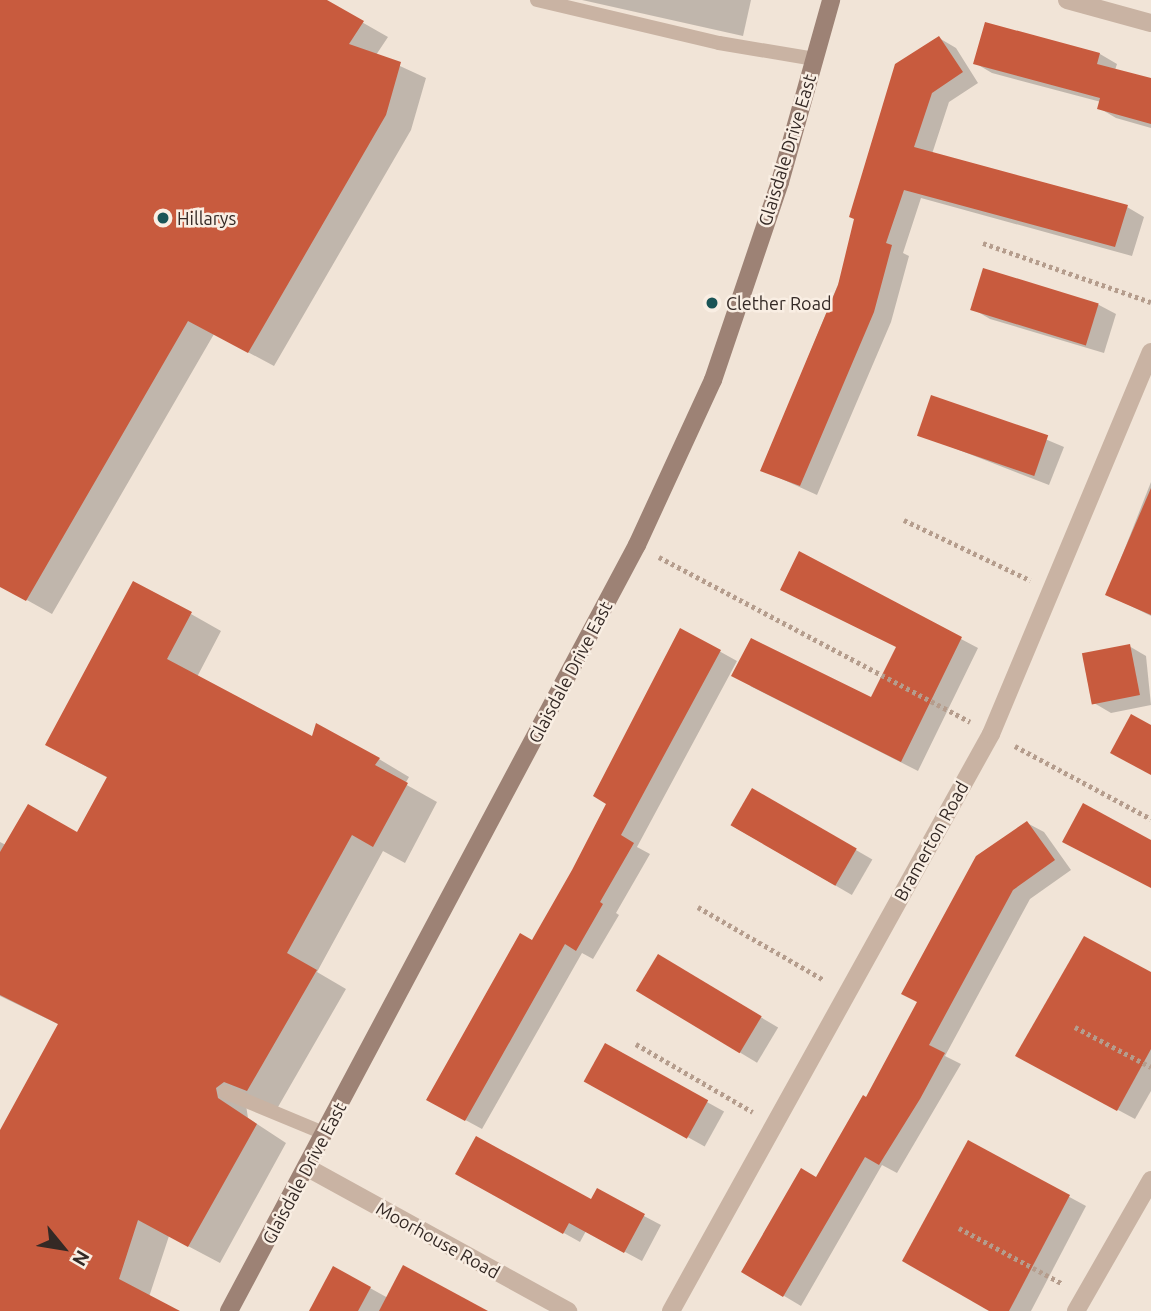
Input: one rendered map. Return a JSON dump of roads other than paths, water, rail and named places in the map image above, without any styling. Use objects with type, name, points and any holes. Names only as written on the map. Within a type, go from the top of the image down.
[{"type":"street","name":"Glaisdale Drive East","points":[[229,1311],[308,1168],[637,545],[713,380],[780,182],[831,0]]},
{"type":"street","points":[[1067,0],[1151,23]]},
{"type":"street","name":"Bramerton Road","points":[[671,1311],[991,734],[1151,352]]},
{"type":"street","name":"Moorhouse Road","points":[[308,1168],[568,1311]]},
{"type":"street","points":[[1080,1303],[1151,1180]]},
{"type":"lane","points":[[537,0],[719,43],[815,59]]},
{"type":"lane","points":[[225,1091],[326,1134]]},
{"type":"place","name":"Hillarys","points":[[163,218]]},
{"type":"place","name":"Clether Road","points":[[712,303]]}]
